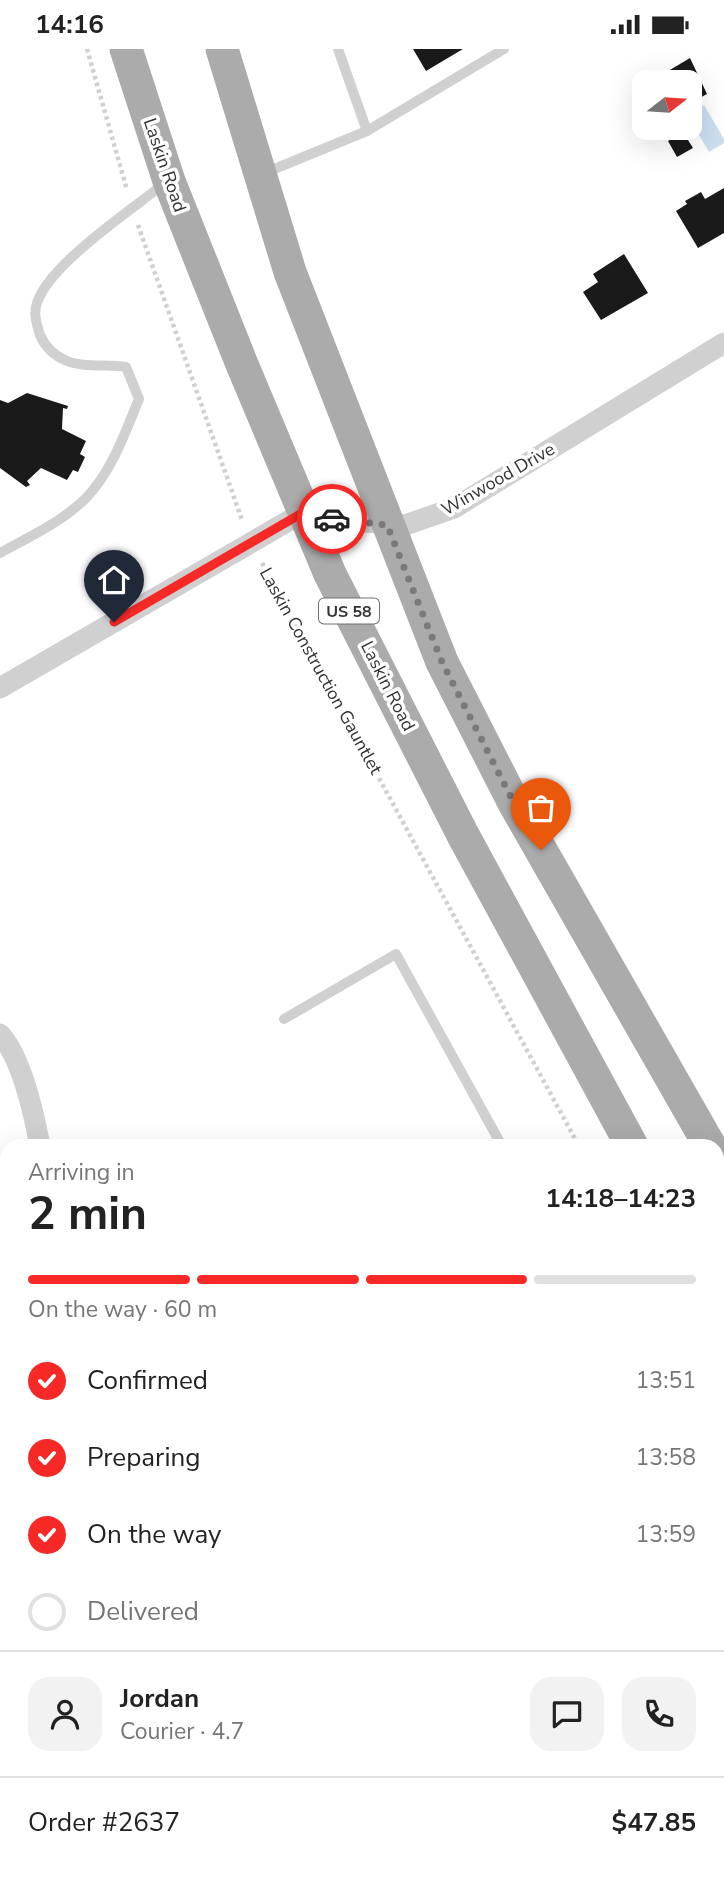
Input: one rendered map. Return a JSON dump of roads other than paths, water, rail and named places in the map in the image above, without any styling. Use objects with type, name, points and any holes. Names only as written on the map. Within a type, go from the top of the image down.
[{"type":"main road","name":"Laskin Road","points":[[126,49],[169,181],[240,362],[330,574],[463,835],[628,1139]]},
{"type":"main road","points":[[222,49],[290,272],[442,662],[514,803],[706,1139]]},
{"type":"street","name":"Winwood Drive","points":[[304,512],[338,520],[405,525],[454,507],[724,343]]},
{"type":"street","points":[[0,688],[304,512]]},
{"type":"street","points":[[0,1034],[12,1050],[35,1116],[39,1139]]},
{"type":"lane","points":[[338,49],[367,131]]},
{"type":"lane","points":[[259,176],[367,131],[504,49]]},
{"type":"lane","points":[[0,553],[59,520],[85,499],[100,481],[121,443],[139,399],[126,367],[68,361],[53,353],[43,341],[35,322],[36,304],[50,279],[66,263],[169,181]]},
{"type":"lane","points":[[284,1019],[396,954],[498,1139]]},
{"type":"water","points":[[704,105],[724,139],[724,143],[709,152],[702,140]]}]
